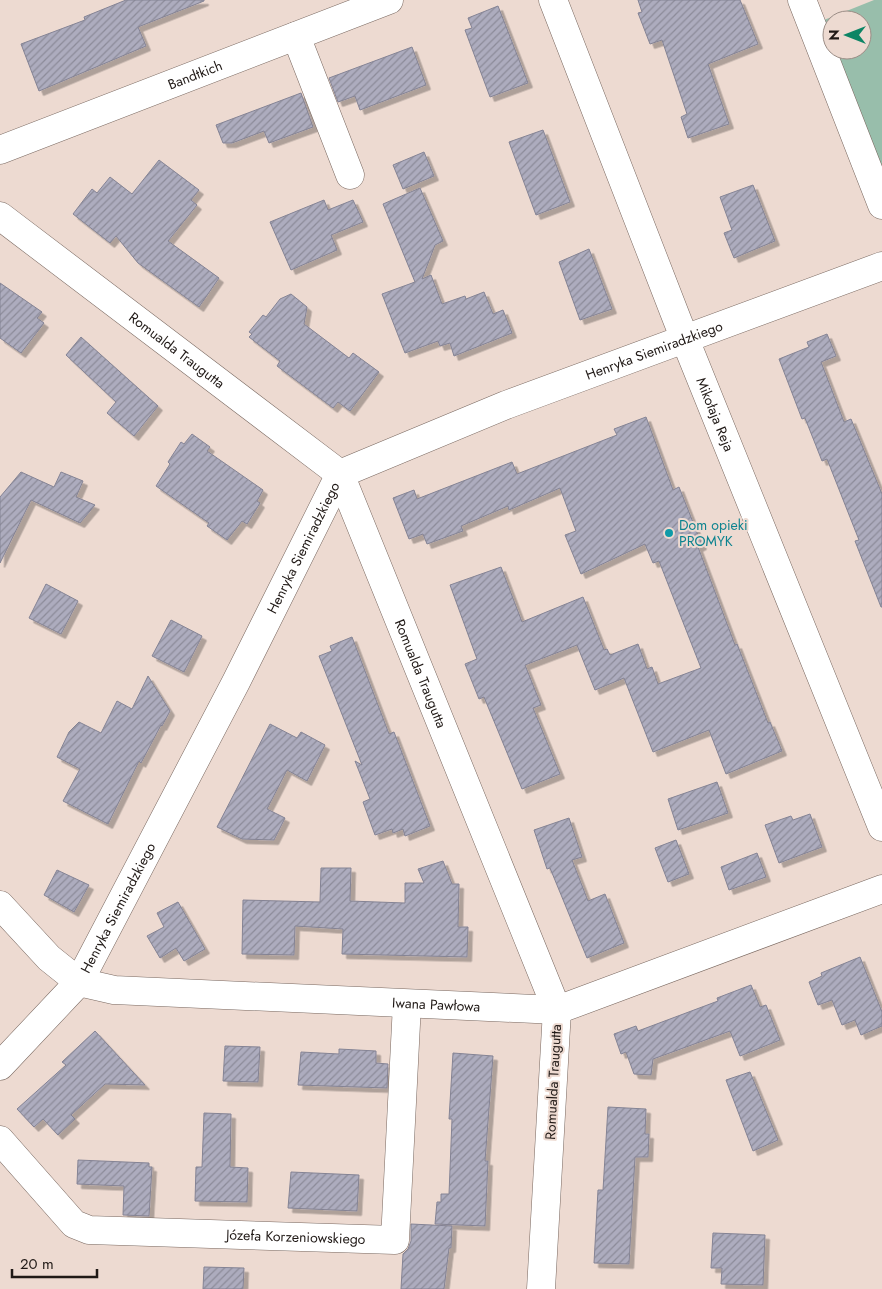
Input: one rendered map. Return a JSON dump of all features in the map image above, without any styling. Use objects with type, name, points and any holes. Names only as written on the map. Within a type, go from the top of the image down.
[{"type":"street","name":"Bandtkich","points":[[0,150],[389,0]]},
{"type":"street","name":"Mikołaja Reja","points":[[552,0],[684,338],[882,827]]},
{"type":"street","points":[[802,0],[882,205]]},
{"type":"street","points":[[296,36],[350,175]]},
{"type":"street","name":"Romualda Traugutta","points":[[0,216],[340,474],[557,1010],[541,1289]]},
{"type":"street","name":"Henryka Siemiradzkiego","points":[[0,1066],[79,982],[236,682],[340,474],[506,405],[882,266]]},
{"type":"street","name":"Iwana Pawłowa","points":[[0,905],[49,958],[79,982],[114,990],[557,1010],[882,889]]},
{"type":"street","name":"Józefa Korzeniowskiego","points":[[0,1140],[74,1224],[89,1230],[395,1240],[407,1004]]},
{"type":"green space","points":[[874,0],[882,0],[882,180],[834,60],[872,60],[872,10],[849,10]]},
{"type":"building","points":[[126,0],[204,1],[138,27],[146,46],[39,91],[21,44],[85,20],[84,17]]},
{"type":"building","points":[[638,0],[740,0],[758,44],[708,64],[729,124],[688,138],[681,117],[687,114],[662,40],[650,44],[638,13],[642,12]]},
{"type":"building","points":[[498,6],[528,83],[490,97],[465,30],[472,28],[468,18]]},
{"type":"building","points":[[412,47],[426,85],[360,110],[355,96],[338,102],[329,78]]},
{"type":"building","points":[[301,93],[313,127],[269,143],[264,131],[232,143],[223,143],[216,125]]},
{"type":"building","points":[[543,130],[570,202],[536,215],[509,142]]},
{"type":"building","points":[[424,152],[434,176],[403,189],[393,165]]},
{"type":"building","points":[[159,160],[199,190],[191,200],[197,205],[168,241],[219,278],[199,307],[138,263],[116,236],[110,243],[73,214],[92,189],[97,193],[110,177],[132,194]]},
{"type":"building","points":[[753,185],[775,241],[734,258],[724,233],[732,230],[720,197]]},
{"type":"building","points":[[420,188],[443,241],[435,245],[422,279],[431,275],[442,304],[465,296],[466,299],[484,292],[493,314],[503,310],[512,333],[454,356],[450,343],[440,346],[438,341],[405,353],[382,294],[415,282],[383,204]]},
{"type":"building","points":[[324,200],[328,210],[353,200],[363,222],[331,235],[337,250],[291,270],[270,222]]},
{"type":"building","points":[[589,249],[612,309],[580,320],[559,262]]},
{"type":"building","points":[[0,283],[42,312],[37,318],[44,323],[21,353],[0,338]]},
{"type":"building","points":[[291,294],[307,307],[304,324],[349,358],[353,353],[379,372],[350,411],[338,402],[333,408],[277,366],[280,361],[249,337],[252,334],[249,332],[263,315],[266,317],[280,299]]},
{"type":"building","points":[[827,334],[836,356],[821,362],[844,422],[851,419],[882,494],[882,607],[855,541],[859,540],[827,459],[822,461],[805,418],[802,419],[779,359],[809,347],[807,342]]},
{"type":"building","points":[[81,337],[158,406],[134,436],[107,413],[116,402],[66,355]]},
{"type":"building","points":[[646,417],[673,490],[679,487],[702,545],[698,547],[735,645],[737,644],[768,723],[770,722],[782,751],[726,774],[709,730],[653,752],[624,678],[595,690],[577,645],[525,665],[541,705],[533,708],[560,774],[522,789],[484,697],[479,699],[465,664],[477,659],[450,585],[501,567],[522,622],[583,597],[604,650],[607,649],[610,655],[638,644],[647,669],[652,667],[658,684],[701,668],[659,561],[653,563],[645,544],[581,574],[565,535],[576,531],[560,488],[509,510],[508,506],[461,526],[463,531],[427,544],[423,534],[409,539],[393,498],[414,490],[417,499],[512,462],[517,474],[617,435],[614,429]]},
{"type":"building","points":[[192,434],[210,447],[207,451],[263,490],[257,501],[260,503],[247,524],[242,521],[227,540],[207,526],[209,523],[156,486],[181,442],[184,444]]},
{"type":"building","points":[[21,472],[54,487],[61,472],[83,481],[76,497],[95,505],[80,523],[31,500],[0,563],[0,497]]},
{"type":"building","points":[[46,584],[78,601],[61,634],[29,618]]},
{"type":"building","points":[[171,620],[202,636],[184,672],[152,656]]},
{"type":"building","points":[[352,637],[389,734],[394,732],[430,826],[405,836],[403,829],[393,833],[392,829],[375,835],[363,802],[370,799],[355,761],[362,765],[319,656],[332,651],[330,646]]},
{"type":"building","points":[[148,676],[170,711],[141,763],[139,761],[108,824],[63,801],[80,769],[57,757],[69,732],[79,722],[101,733],[117,701],[132,709]]},
{"type":"building","points":[[270,724],[297,738],[301,732],[325,745],[307,781],[287,770],[267,809],[285,818],[274,840],[242,839],[217,827]]},
{"type":"building","points":[[717,782],[728,813],[678,830],[668,799]]},
{"type":"building","points":[[810,814],[822,847],[779,863],[765,825],[791,816],[793,820]]},
{"type":"building","points":[[569,818],[582,857],[572,860],[588,901],[605,894],[624,943],[587,958],[550,868],[547,869],[534,830]]},
{"type":"building","points":[[676,840],[689,874],[668,882],[655,848]]},
{"type":"building","points":[[757,853],[766,877],[729,890],[721,867]]},
{"type":"building","points":[[443,861],[452,884],[459,884],[458,927],[468,927],[467,957],[342,954],[343,929],[295,926],[294,955],[242,954],[243,900],[320,902],[321,868],[351,868],[350,901],[405,903],[405,883],[424,883],[418,869]]},
{"type":"building","points":[[57,870],[89,885],[74,912],[44,895]]},
{"type":"building","points":[[178,902],[205,949],[184,961],[176,948],[160,958],[147,936],[164,927],[157,913]]},
{"type":"building","points":[[860,957],[882,1012],[882,1026],[861,1035],[855,1020],[842,1025],[832,1000],[818,1005],[809,982],[822,976],[821,973]]},
{"type":"building","points":[[751,985],[760,1007],[766,1005],[780,1040],[740,1056],[730,1031],[653,1059],[651,1075],[634,1074],[626,1052],[621,1054],[614,1034],[636,1026],[638,1031],[718,1001],[717,998]]},
{"type":"building","points":[[95,1031],[145,1085],[105,1084],[71,1115],[75,1119],[58,1135],[43,1119],[34,1127],[17,1109],[66,1065],[62,1062]]},
{"type":"building","points":[[225,1046],[260,1047],[258,1082],[223,1081]]},
{"type":"building","points":[[339,1049],[376,1051],[376,1063],[388,1064],[387,1088],[298,1085],[301,1052],[339,1054]]},
{"type":"building","points":[[453,1053],[493,1056],[485,1161],[488,1161],[485,1226],[435,1224],[437,1202],[441,1202],[441,1194],[449,1194],[452,1119],[449,1119]]},
{"type":"building","points":[[750,1072],[778,1140],[753,1151],[726,1080]]},
{"type":"building","points":[[608,1107],[646,1109],[645,1134],[649,1134],[648,1157],[635,1157],[629,1264],[594,1263],[598,1190],[603,1190]]},
{"type":"building","points":[[204,1113],[231,1114],[230,1167],[248,1168],[247,1202],[195,1201],[196,1167],[202,1167]]},
{"type":"building","points":[[78,1160],[149,1163],[149,1167],[152,1167],[149,1216],[123,1215],[124,1186],[77,1184]]},
{"type":"building","points":[[291,1172],[359,1175],[357,1211],[288,1208]]},
{"type":"building","points":[[411,1224],[452,1226],[451,1248],[449,1248],[444,1289],[401,1289],[403,1254],[408,1249],[411,1241]]},
{"type":"building","points":[[713,1233],[765,1235],[763,1285],[721,1284],[722,1268],[711,1268]]},
{"type":"building","points":[[204,1267],[244,1268],[243,1289],[203,1289]]},
{"type":"place","name":"Dom opieki PROMYK","points":[[669,533]]}]
